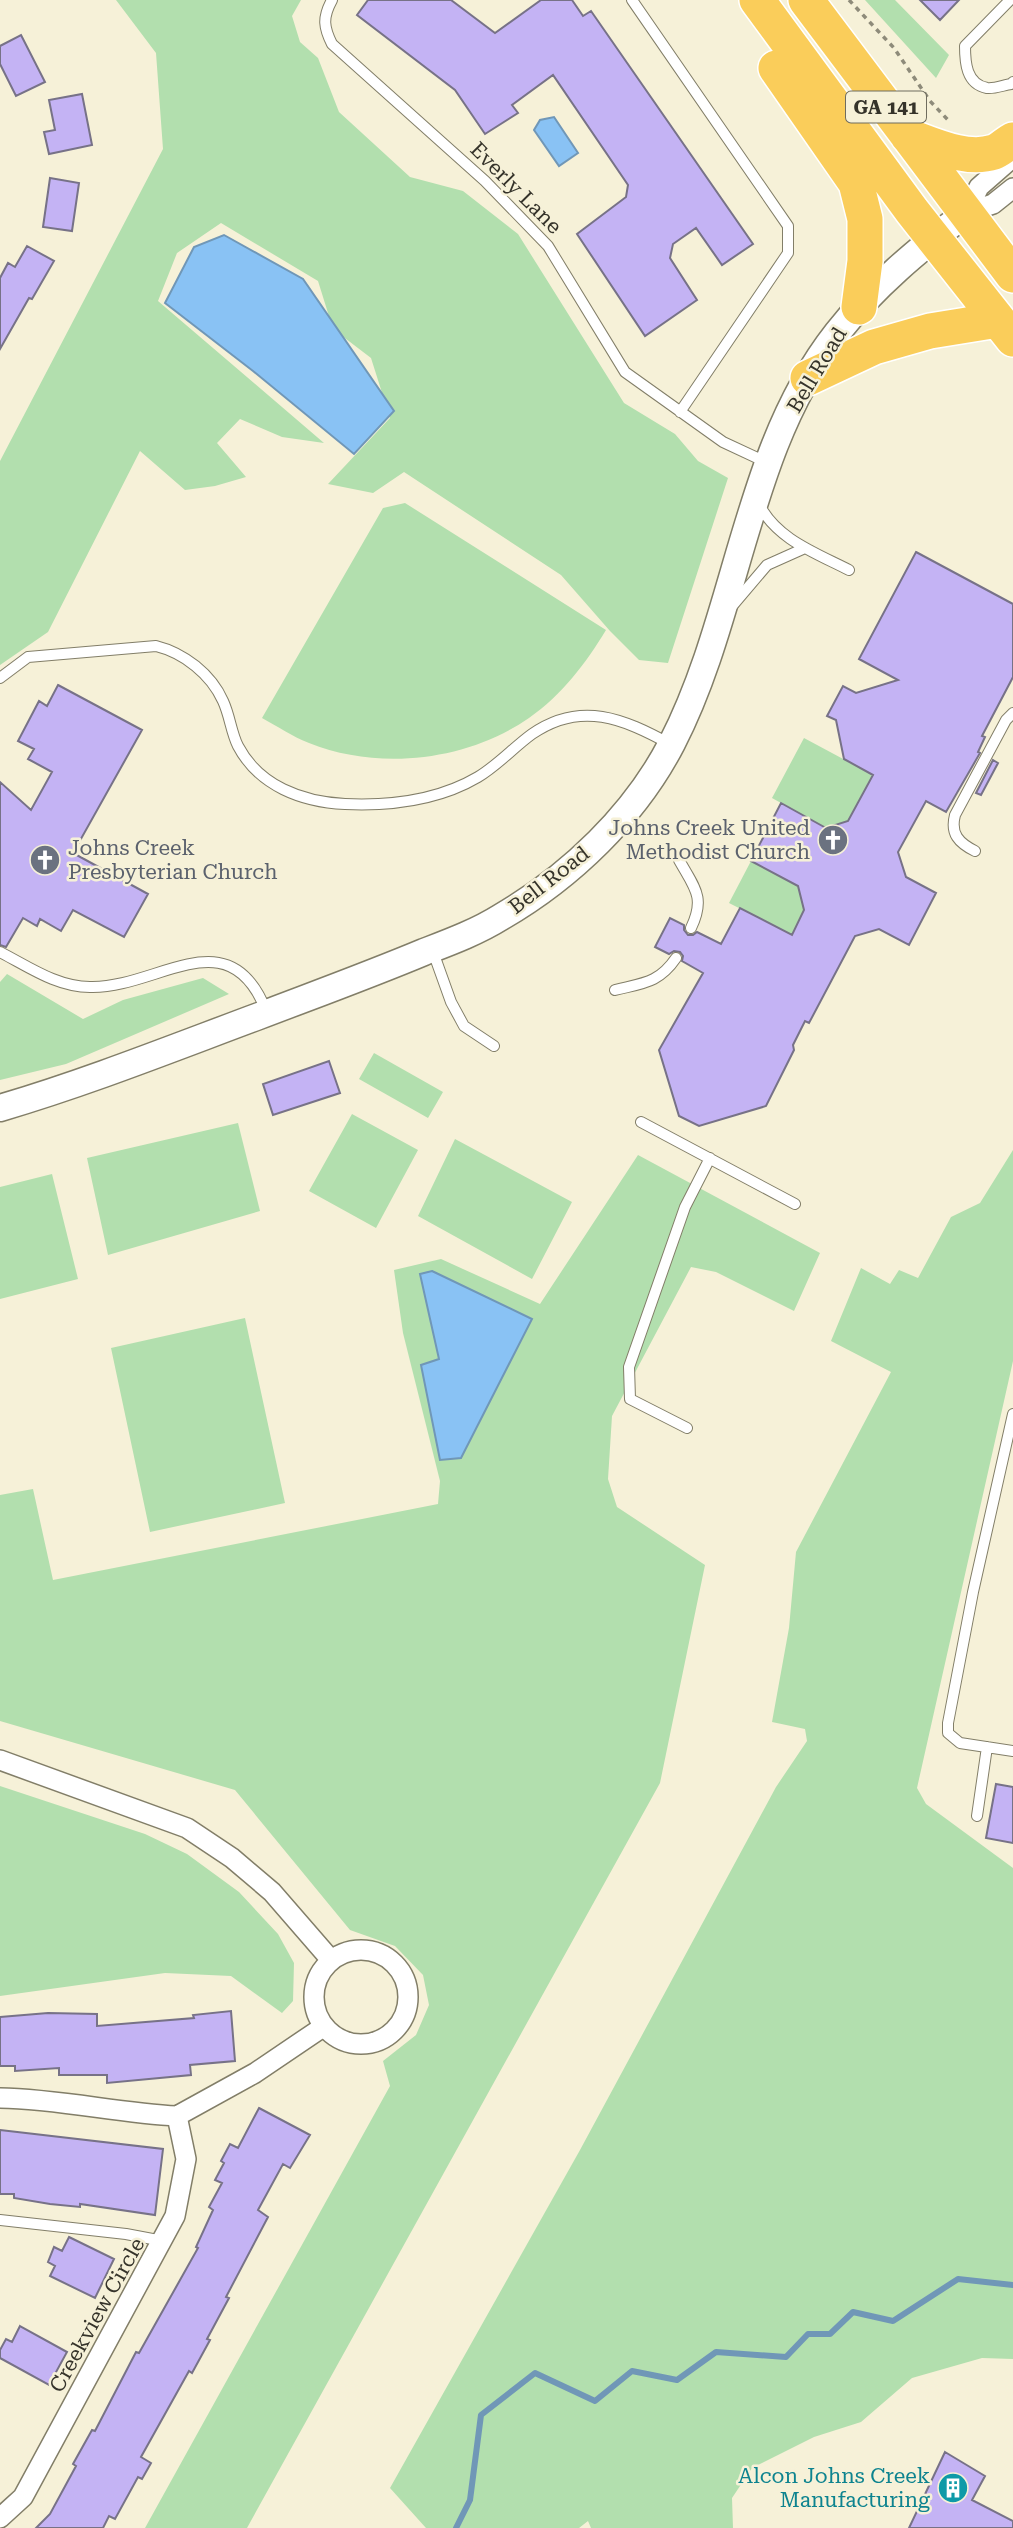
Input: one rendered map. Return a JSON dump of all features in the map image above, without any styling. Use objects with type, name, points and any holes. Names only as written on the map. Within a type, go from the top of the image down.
[{"type":"highway","points":[[733,0],[738,15],[856,183],[865,219],[865,261],[859,307]]},
{"type":"highway","name":"GA 141","points":[[757,0],[933,239],[1005,329]]},
{"type":"highway","name":"GA 141","points":[[806,0],[1013,275]]},
{"type":"highway","points":[[908,135],[957,152],[994,152],[1013,140]]},
{"type":"highway","points":[[808,378],[874,347],[930,331],[1005,329]]},
{"type":"street","points":[[966,213],[979,187],[1013,157]]},
{"type":"street","points":[[966,213],[993,204],[1013,188]]},
{"type":"street","name":"Bell Road","points":[[0,1108],[59,1091],[432,949],[500,918],[565,872],[626,811],[671,745],[702,675],[769,463],[794,403],[808,378],[836,334],[884,280],[966,213]]},
{"type":"street","points":[[0,1760],[187,1828],[232,1858],[272,1892],[331,1960]]},
{"type":"street","points":[[357,1949],[369,1950],[389,1958],[399,1968],[408,1993],[408,2007],[395,2030],[384,2039],[358,2045],[333,2036],[323,2027],[317,2017],[313,1994],[320,1973],[331,1960],[357,1949]]},
{"type":"street","points":[[0,2098],[31,2099],[140,2114],[177,2116],[255,2073],[323,2027]]},
{"type":"street","name":"Creekview Circle","points":[[0,2518],[23,2497],[175,2216],[186,2159],[177,2116]]},
{"type":"lane","name":"Everly Lane","points":[[331,0],[324,28],[332,44],[485,181],[548,246],[625,372],[723,442],[769,463]]},
{"type":"lane","points":[[632,0],[788,226],[788,253],[680,412]]},
{"type":"lane","points":[[1010,0],[965,46],[964,66],[972,79],[987,88],[1013,82]]},
{"type":"lane","points":[[757,501],[765,516],[781,532],[805,548],[849,570]]},
{"type":"lane","points":[[719,622],[767,565],[805,548]]},
{"type":"lane","points":[[0,678],[28,657],[156,646],[166,648],[184,659],[213,684],[224,702],[237,743],[257,773],[271,784],[289,792],[340,803],[400,802],[448,790],[483,773],[541,729],[586,714],[635,724],[671,745]]},
{"type":"lane","points":[[975,851],[958,841],[954,828],[955,815],[1006,720],[1013,713]]},
{"type":"lane","points":[[679,860],[698,895],[697,915],[691,928]]},
{"type":"lane","points":[[432,949],[451,1002],[464,1026],[494,1046]]},
{"type":"lane","points":[[0,952],[54,981],[88,987],[106,986],[199,962],[225,964],[246,975],[253,982],[267,1013]]},
{"type":"lane","points":[[615,990],[646,982],[666,972],[676,958]]},
{"type":"lane","points":[[641,1122],[795,1204]]},
{"type":"lane","points":[[687,1428],[630,1399],[629,1367],[685,1207],[710,1158]]},
{"type":"lane","points":[[1013,1414],[977,1570],[948,1723],[948,1733],[960,1743],[1013,1751]]},
{"type":"lane","points":[[977,1816],[987,1747]]},
{"type":"lane","points":[[0,2220],[163,2241]]},
{"type":"path","points":[[849,0],[894,48],[930,101],[954,126],[957,152]]},
{"type":"path","points":[[857,0],[858,9]]},
{"type":"green space","points":[[116,0],[301,0],[292,16],[300,42],[318,58],[339,112],[410,177],[463,191],[518,234],[624,403],[675,434],[698,461],[728,478],[668,663],[639,660],[561,575],[404,472],[373,493],[328,484],[390,418],[371,358],[333,329],[318,281],[221,223],[177,253],[158,301],[324,443],[282,437],[240,419],[217,443],[246,477],[215,486],[185,490],[140,451],[48,632],[0,665],[0,461],[163,149],[156,53]]},
{"type":"green space","points":[[865,0],[895,0],[949,55],[936,78]]},
{"type":"green space","points":[[405,503],[606,630],[582,666],[563,689],[541,709],[505,733],[478,744],[451,752],[393,759],[336,752],[303,741],[262,718],[383,508]]},
{"type":"green space","points":[[804,738],[873,775],[848,821],[826,828],[772,798]]},
{"type":"green space","points":[[751,861],[798,886],[804,910],[792,935],[729,903]]},
{"type":"green space","points":[[7,974],[83,1019],[123,1000],[203,978],[229,994],[66,1064],[0,1080],[0,982]]},
{"type":"green space","points":[[374,1053],[443,1092],[428,1118],[359,1079]]},
{"type":"green space","points":[[352,1114],[418,1150],[376,1228],[309,1191]]},
{"type":"green space","points":[[238,1123],[260,1211],[108,1255],[87,1158]]},
{"type":"green space","points":[[455,1139],[572,1202],[532,1279],[418,1216]]},
{"type":"green space","points":[[1013,1150],[1013,1361],[917,1788],[926,1804],[1013,1868],[1013,2359],[982,2358],[912,2378],[861,2422],[814,2437],[752,2468],[732,2498],[733,2528],[591,2528],[588,2521],[579,2528],[426,2528],[390,2488],[580,2150],[776,1787],[807,1741],[805,1729],[772,1722],[789,1628],[796,1552],[891,1372],[831,1341],[861,1268],[890,1284],[899,1270],[918,1278],[951,1217],[980,1203]]},
{"type":"green space","points":[[638,1155],[820,1253],[794,1311],[716,1272],[691,1267],[612,1416],[608,1479],[617,1507],[705,1565],[660,1783],[247,2528],[145,2528],[390,2086],[383,2061],[416,2035],[429,2005],[423,1975],[395,1946],[350,1930],[235,1790],[0,1721],[0,1495],[33,1489],[53,1580],[438,1504],[440,1481],[403,1333],[394,1270],[441,1259],[540,1304]]},
{"type":"green space","points":[[52,1174],[78,1279],[0,1299],[0,1187]]},
{"type":"green space","points":[[245,1318],[285,1503],[150,1532],[111,1348]]},
{"type":"green space","points":[[0,1786],[145,1834],[187,1854],[239,1892],[278,1934],[294,1963],[293,2001],[282,2013],[231,1976],[165,1973],[0,1996]]},
{"type":"water","points":[[554,117],[578,153],[559,166],[534,130],[540,120]]},
{"type":"water","points":[[224,235],[303,279],[394,411],[354,454],[165,303],[194,247]]},
{"type":"water","points":[[432,1271],[532,1319],[461,1458],[440,1460],[421,1365],[439,1359],[420,1274]]},
{"type":"building","points":[[368,0],[451,0],[495,33],[541,0],[572,0],[583,16],[591,11],[753,244],[722,265],[696,228],[673,244],[670,258],[697,300],[645,336],[577,234],[626,197],[628,185],[553,75],[512,105],[518,113],[485,134],[455,90],[357,15]]},
{"type":"building","points":[[920,0],[959,0],[940,20]]},
{"type":"building","points":[[21,35],[45,82],[16,96],[0,64],[0,46]]},
{"type":"building","points":[[82,94],[92,145],[49,154],[44,132],[55,130],[49,100]]},
{"type":"building","points":[[50,178],[79,183],[72,231],[43,227]]},
{"type":"building","points":[[27,246],[54,261],[0,349],[0,278],[8,263],[15,267]]},
{"type":"building","name":"Johns Creek United Methodist Church","points":[[916,552],[1013,604],[1013,677],[982,736],[985,737],[978,752],[980,753],[946,812],[926,801],[898,852],[906,877],[936,893],[909,945],[879,929],[855,936],[809,1023],[805,1021],[766,1106],[699,1126],[679,1116],[659,1050],[703,973],[682,961],[680,952],[669,954],[655,947],[670,918],[684,925],[688,935],[697,932],[721,944],[740,908],[792,935],[804,910],[798,886],[751,861],[781,803],[826,828],[848,821],[873,775],[844,759],[836,720],[827,716],[843,686],[856,693],[898,680],[859,659]]},
{"type":"building","points":[[58,685],[142,730],[73,853],[148,894],[124,937],[73,910],[61,931],[40,919],[37,926],[23,918],[6,947],[0,945],[0,782],[31,810],[52,772],[28,759],[34,749],[18,741],[39,701],[47,706]]},
{"type":"building","points":[[993,760],[998,763],[981,795],[976,793]]},
{"type":"building","points":[[329,1061],[340,1093],[273,1115],[263,1084]]},
{"type":"building","points":[[996,1784],[1013,1787],[1013,1843],[986,1838]]},
{"type":"building","points":[[231,2011],[235,2061],[190,2065],[191,2075],[107,2083],[107,2075],[59,2075],[59,2068],[15,2071],[15,2066],[0,2066],[0,2017],[48,2013],[97,2014],[97,2026],[194,2018],[193,2015]]},
{"type":"building","points":[[259,2108],[310,2135],[290,2168],[283,2164],[258,2210],[268,2217],[226,2297],[229,2298],[207,2339],[210,2340],[192,2373],[189,2371],[141,2457],[151,2463],[142,2479],[138,2477],[115,2519],[109,2516],[103,2528],[36,2528],[50,2514],[76,2466],[73,2464],[92,2430],[95,2431],[136,2352],[139,2353],[198,2248],[196,2247],[213,2210],[209,2207],[222,2183],[215,2180],[224,2163],[221,2161],[230,2144],[238,2148]]},
{"type":"building","points":[[0,2130],[163,2149],[155,2215],[80,2204],[80,2207],[50,2204],[14,2198],[14,2194],[0,2194]]},
{"type":"building","points":[[69,2237],[114,2259],[95,2298],[50,2276],[55,2266],[48,2262],[54,2247],[62,2251]]},
{"type":"building","points":[[20,2326],[67,2352],[49,2385],[0,2358],[0,2350],[6,2339],[12,2342]]},
{"type":"building","name":"Alcon Johns Creek Manufacturing","points":[[945,2452],[985,2476],[972,2500],[1013,2521],[1013,2528],[909,2528]]},
{"type":"waterway","points":[[456,2528],[470,2500],[481,2415],[535,2373],[595,2401],[632,2371],[677,2380],[716,2352],[786,2357],[808,2334],[830,2334],[853,2312],[893,2321],[958,2279],[1013,2285]]},
{"type":"place","name":"Johns Creek United Methodist Church","points":[[833,840]]},
{"type":"place","name":"Johns Creek Presbyterian Church","points":[[45,860]]},
{"type":"place","name":"Alcon Johns Creek Manufacturing","points":[[953,2488]]}]
